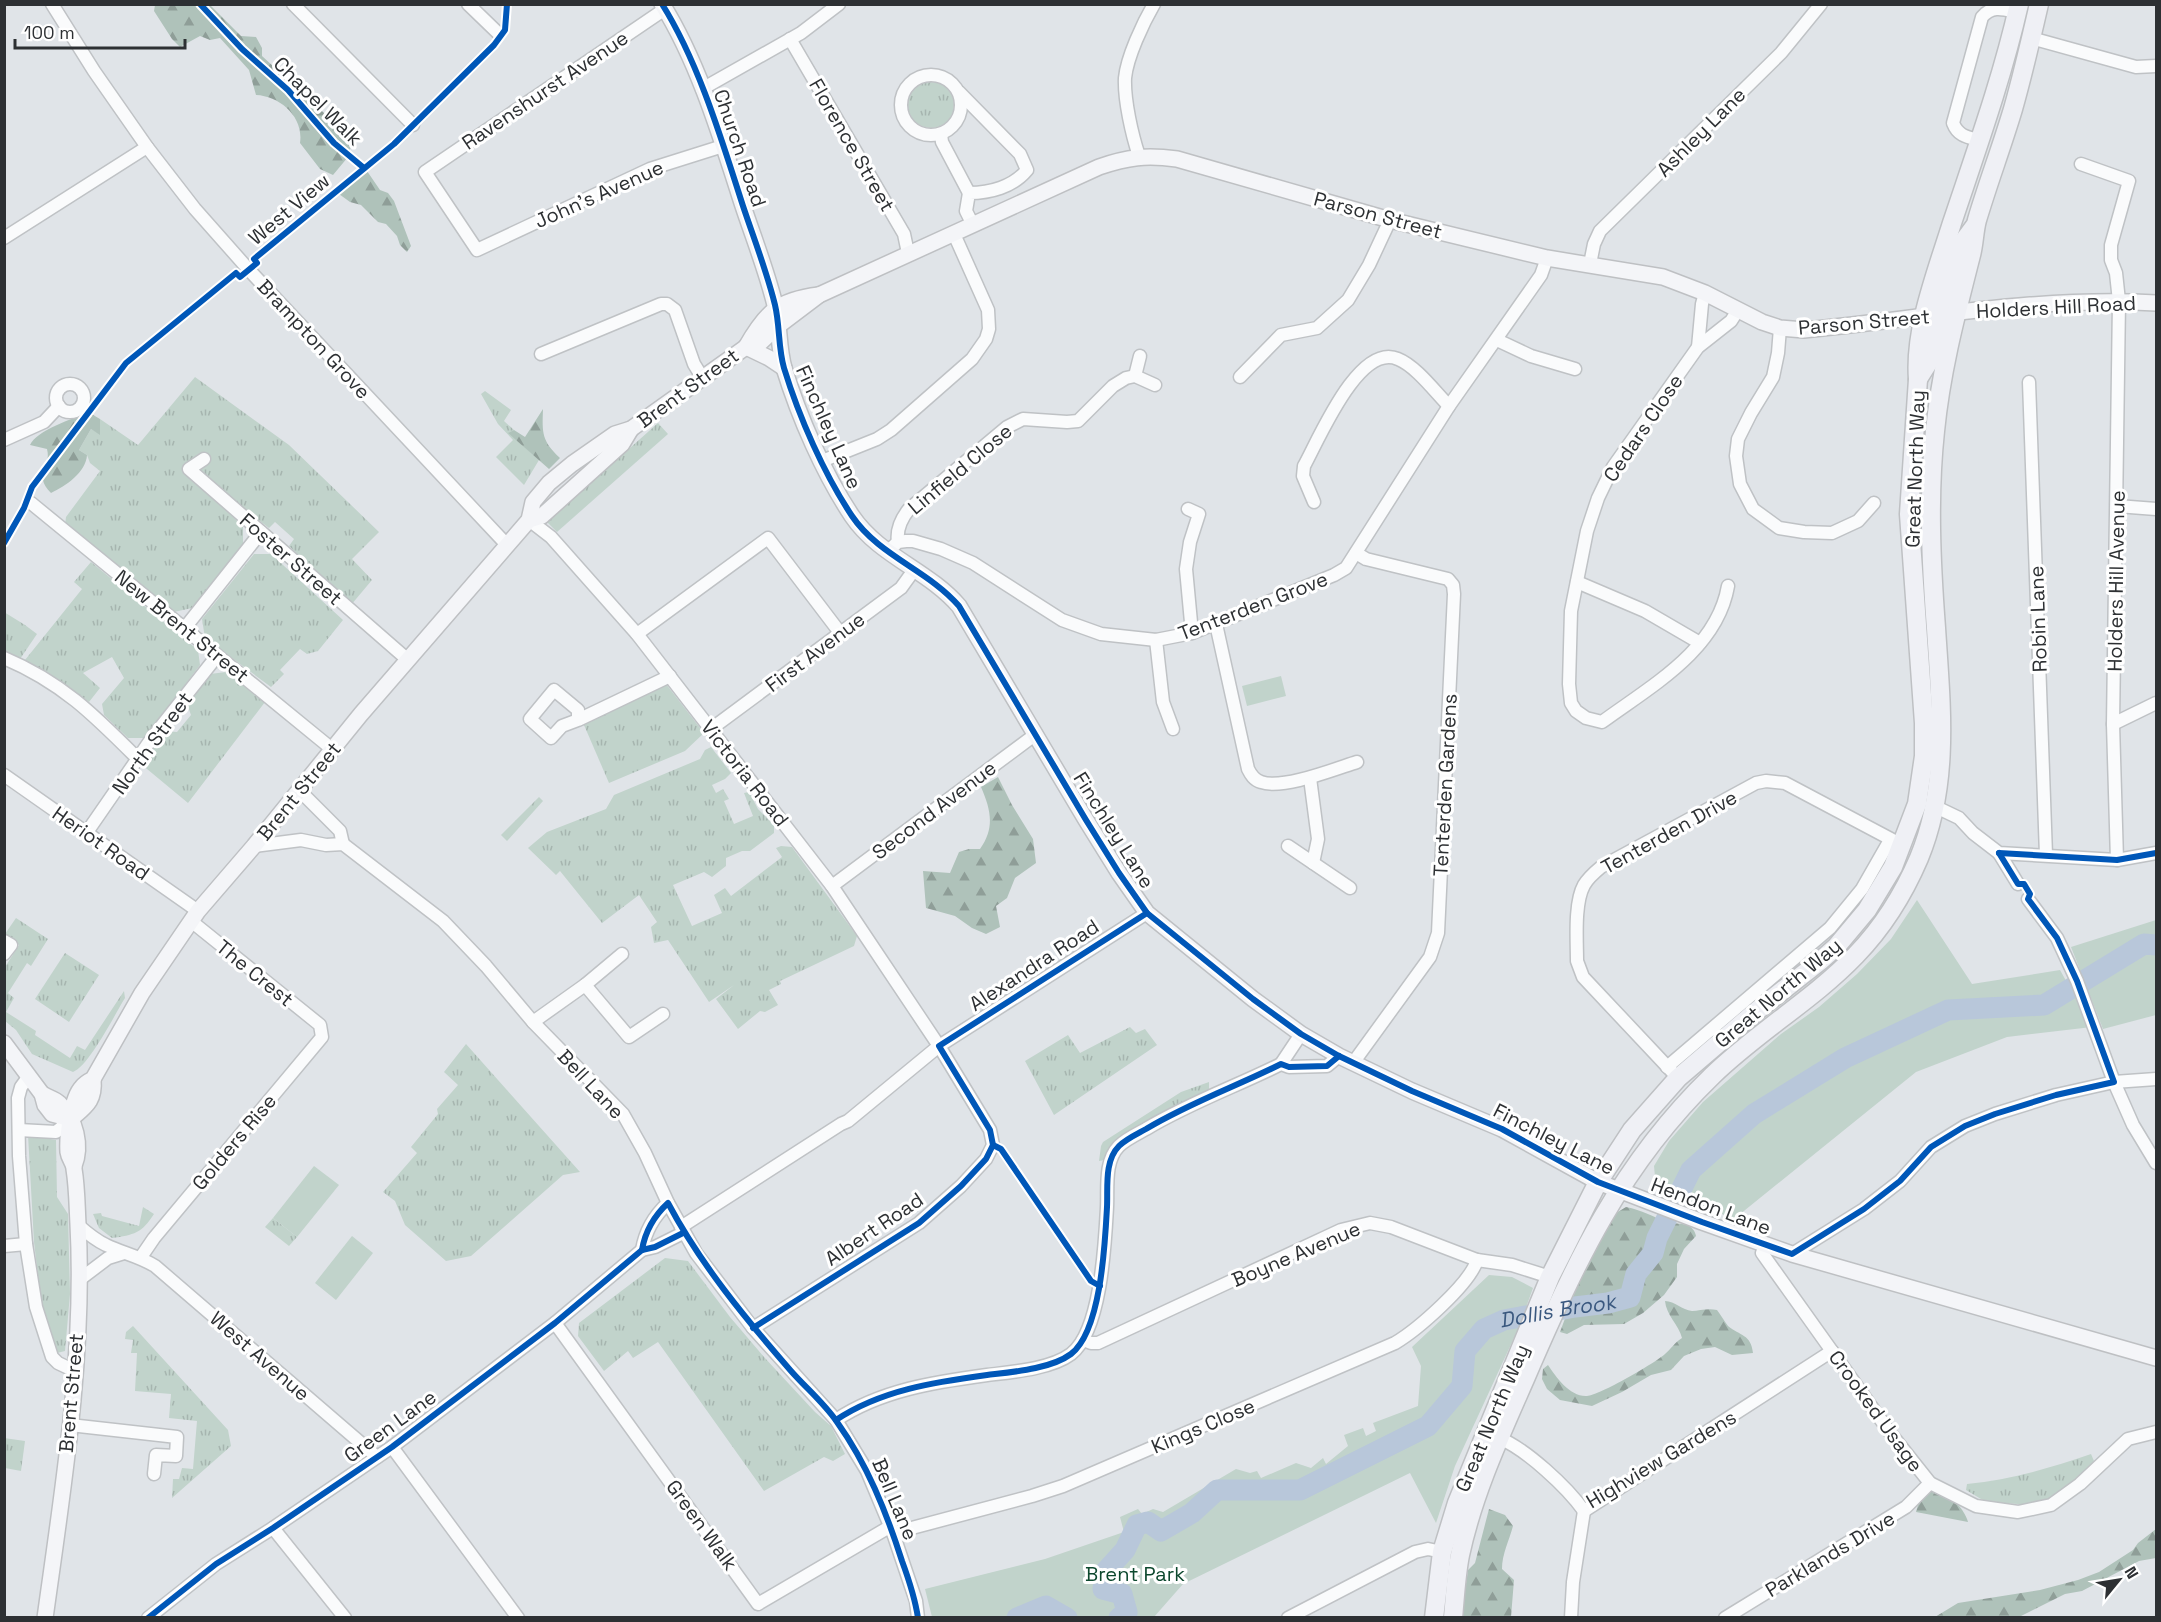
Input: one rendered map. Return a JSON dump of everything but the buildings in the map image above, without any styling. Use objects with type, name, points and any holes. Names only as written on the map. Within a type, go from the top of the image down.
[{"type":"highway","name":"Great North Way","points":[[1453,1617],[1459,1559],[1466,1533],[1499,1438],[1531,1364],[1558,1281],[1598,1182],[1672,1073],[1754,1013],[1836,946],[1852,929],[1880,891],[1893,867],[1896,842],[1917,804],[1924,756],[1924,723],[1909,514],[1918,379],[1917,359],[1973,249],[1975,226],[2012,109],[2039,4]]},
{"type":"highway","name":"Great North Way","points":[[1434,1617],[1442,1552],[1457,1503],[1542,1299],[1558,1281],[1618,1189],[1660,1131],[1745,1044],[1830,979],[1874,935],[1907,885],[1927,838],[1936,807],[1941,770],[1942,724],[1931,556],[1931,487],[1940,388],[1940,315],[1979,140],[2018,8]]},
{"type":"main road","name":"Church Road","points":[[664,7],[681,39],[702,89],[776,307]]},
{"type":"main road","name":"Parson Street","points":[[778,326],[805,308],[819,295],[1099,167],[1138,156],[1177,159],[1390,220],[1547,258],[1663,277],[1706,293],[1780,328],[1804,330],[1940,315]]},
{"type":"main road","name":"Parson Street","points":[[776,307],[800,297],[819,295]]},
{"type":"main road","name":"Holders Hill Road","points":[[1940,315],[1994,308],[2119,301],[2157,303]]},
{"type":"main road","name":"Finchley Lane","points":[[776,307],[779,346],[784,368],[802,417],[822,461],[852,516],[868,536],[892,547],[914,570],[942,589],[959,606],[1119,873],[1147,913],[1253,999],[1301,1034],[1412,1091],[1502,1129],[1598,1182],[1618,1189]]},
{"type":"main road","name":"Brent Street","points":[[746,347],[776,307]]},
{"type":"main road","name":"Brent Street","points":[[45,1617],[75,1371],[79,1280],[78,1225],[74,1166],[68,1155],[76,1095],[83,1085],[93,1079],[142,993],[194,916],[332,749],[528,520],[542,516],[622,444],[631,429],[746,347],[761,342],[778,326]]},
{"type":"main road","points":[[746,347],[784,368]]},
{"type":"main road","points":[[4,1043],[42,1094],[45,1105],[52,1114],[71,1119]]},
{"type":"main road","name":"Hendon Lane","points":[[1618,1189],[1792,1254],[2157,1358]]},
{"type":"street","name":"Brampton Grove","points":[[52,4],[94,71],[147,147],[195,209],[249,270],[507,545]]},
{"type":"street","points":[[293,4],[413,125]]},
{"type":"street","points":[[468,4],[498,33]]},
{"type":"street","points":[[702,89],[790,39],[839,4]]},
{"type":"street","points":[[1138,156],[1130,122],[1125,78],[1139,30],[1154,4]]},
{"type":"street","name":"Ashley Lane","points":[[1590,264],[1594,244],[1600,231],[1781,53],[1821,4]]},
{"type":"street","name":"Ravenshurst Avenue","points":[[477,250],[425,172],[664,7]]},
{"type":"street","points":[[1979,140],[1956,132],[1953,123],[1982,17],[1994,8],[2018,8]]},
{"type":"street","points":[[2031,38],[2136,67],[2157,66]]},
{"type":"street","name":"Florence Street","points":[[790,39],[904,234],[908,253]]},
{"type":"street","points":[[959,92],[962,111],[958,121],[951,129],[941,134],[932,136],[922,134],[912,129],[904,119],[901,98],[906,88],[916,78],[926,75],[946,78],[1020,154],[1028,170],[1019,180],[985,193],[969,193]]},
{"type":"street","points":[[941,134],[942,142],[969,193],[966,211],[973,225]]},
{"type":"street","name":"John's Avenue","points":[[477,250],[650,169],[723,146]]},
{"type":"street","points":[[4,238],[147,147]]},
{"type":"street","name":"Holders Hill Avenue","points":[[2081,164],[2129,181],[2111,245],[2111,260],[2116,273],[2119,301],[2113,724],[2117,860]]},
{"type":"street","points":[[1240,377],[1281,335],[1317,328],[1348,300],[1369,265],[1390,220]]},
{"type":"street","points":[[822,461],[877,439],[891,430],[972,359],[987,339],[988,310],[954,234]]},
{"type":"street","name":"Tenterden Grove","points":[[892,547],[913,541],[953,554],[973,563],[1062,620],[1101,634],[1156,640],[1192,633],[1340,572],[1356,553],[1449,406],[1541,275],[1547,258]]},
{"type":"street","name":"Cedars Close","points":[[1698,347],[1702,304],[1706,293]]},
{"type":"street","points":[[541,354],[662,304],[667,304],[675,310],[694,364],[702,377]]},
{"type":"street","name":"Cedars Close","points":[[1728,586],[1726,599],[1708,634],[1684,661],[1602,722],[1586,718],[1576,711],[1571,703],[1569,684],[1571,611],[1587,531],[1598,498],[1613,467],[1698,347],[1731,321],[1738,310]]},
{"type":"street","points":[[1780,328],[1773,377],[1738,439],[1736,456],[1740,484],[1748,501],[1753,509],[1779,528],[1804,532],[1832,532],[1858,521],[1874,503]]},
{"type":"street","points":[[1497,340],[1531,356],[1575,369]]},
{"type":"street","points":[[1140,356],[1136,376],[1155,385]]},
{"type":"street","points":[[1314,502],[1303,476],[1304,466],[1341,396],[1373,361],[1381,357],[1391,357],[1407,364],[1449,406]]},
{"type":"street","name":"Linfield Close","points":[[892,547],[896,532],[909,509],[1007,427],[1023,419],[1078,421],[1117,382],[1136,376]]},
{"type":"street","name":"Robin Lane","points":[[2029,382],[2046,855]]},
{"type":"street","points":[[4,440],[44,422],[59,406]]},
{"type":"street","name":"Foster Street","points":[[204,459],[189,469],[408,660]]},
{"type":"street","name":"New Brent Street","points":[[31,503],[332,749]]},
{"type":"street","points":[[2117,506],[2157,509]]},
{"type":"street","points":[[1192,633],[1186,569],[1190,542],[1199,512]]},
{"type":"street","name":"Victoria Road","points":[[528,520],[551,537],[637,633],[832,886],[939,1046]]},
{"type":"street","points":[[184,629],[261,532]]},
{"type":"street","points":[[637,633],[768,538],[841,634]]},
{"type":"street","name":"Tenterden Gardens","points":[[1346,1059],[1430,957],[1438,933],[1454,594],[1453,585],[1448,579],[1366,559],[1356,553]]},
{"type":"street","name":"First Avenue","points":[[711,729],[902,588],[914,570]]},
{"type":"street","points":[[1577,582],[1645,611],[1700,643]]},
{"type":"street","points":[[1216,624],[1251,775],[1262,783],[1272,783],[1310,778],[1357,762]]},
{"type":"street","points":[[1156,640],[1163,702],[1173,729]]},
{"type":"street","name":"North Street","points":[[87,832],[139,760],[152,738],[217,656]]},
{"type":"street","points":[[4,658],[31,670],[70,695],[90,711],[139,760]]},
{"type":"street","points":[[578,720],[670,676]]},
{"type":"street","points":[[2113,724],[2157,703]]},
{"type":"street","name":"Second Avenue","points":[[832,886],[1036,734]]},
{"type":"street","name":"Heriot Road","points":[[4,775],[87,832],[194,916]]},
{"type":"street","points":[[1310,778],[1318,839],[1313,863]]},
{"type":"street","name":"Tenterden Drive","points":[[1672,1073],[1579,970],[1577,961],[1579,904],[1585,883],[1592,874],[1735,794],[1756,783],[1766,781],[1785,783],[1896,842]]},
{"type":"street","name":"Bell Lane","points":[[299,790],[340,831],[343,844],[443,921],[486,966],[533,1022],[623,1114],[645,1153],[682,1230],[720,1286],[753,1328],[836,1420],[867,1471],[892,1529],[916,1601],[918,1617]]},
{"type":"street","points":[[1936,807],[1959,818],[1999,853],[2018,884]]},
{"type":"street","points":[[254,846],[301,840],[326,845],[343,844]]},
{"type":"street","points":[[1288,846],[1350,888]]},
{"type":"street","points":[[1999,853],[2117,860],[2157,853]]},
{"type":"street","points":[[2028,899],[2057,938],[2077,981],[2114,1082],[2133,1125],[2157,1163]]},
{"type":"street","name":"Alexandra Road","points":[[682,1230],[848,1121],[939,1046],[1147,913]]},
{"type":"street","name":"The Crest","points":[[194,916],[320,1025]]},
{"type":"street","points":[[4,940],[11,945],[4,954]]},
{"type":"street","points":[[533,1022],[585,985],[622,954]]},
{"type":"street","points":[[585,985],[629,1037],[663,1014]]},
{"type":"street","name":"Golders Rise","points":[[141,1257],[154,1238],[322,1037],[320,1025]]},
{"type":"street","points":[[836,1420],[859,1407],[911,1387],[1023,1370],[1070,1356],[1083,1340],[1100,1286],[1108,1175],[1115,1152],[1125,1141],[1164,1118],[1281,1064],[1301,1034]]},
{"type":"street","name":"Albert Road","points":[[753,1328],[920,1223],[967,1180],[990,1153],[993,1145],[990,1130],[939,1046]]},
{"type":"street","points":[[1281,1064],[1289,1067],[1328,1066],[1346,1059]]},
{"type":"street","points":[[29,1077],[19,1092],[26,1244],[36,1307],[50,1352],[58,1363],[75,1371]]},
{"type":"street","points":[[1792,1254],[1864,1209],[1900,1181],[1931,1148],[1965,1126],[2056,1095],[2114,1082],[2157,1079]]},
{"type":"street","points":[[4,1122],[56,1132],[71,1119]]},
{"type":"street","name":"Green Lane","points":[[642,1250],[644,1238],[660,1210],[668,1203]]},
{"type":"street","name":"Boyne Avenue","points":[[1083,1340],[1098,1343],[1341,1230],[1360,1224],[1370,1223],[1391,1227],[1477,1260],[1512,1264],[1558,1281]]},
{"type":"street","points":[[78,1225],[97,1241],[124,1253],[141,1257]]},
{"type":"street","name":"Green Lane","points":[[148,1617],[216,1564],[392,1447],[555,1323],[642,1250],[655,1247],[682,1230]]},
{"type":"street","points":[[4,1246],[26,1244]]},
{"type":"street","name":"Crooked Usage","points":[[1766,1245],[1762,1253],[1891,1434],[1930,1483],[1976,1506],[2018,1512],[2051,1505],[2080,1484],[2128,1438],[2157,1432]]},
{"type":"street","points":[[79,1280],[108,1258],[124,1253]]},
{"type":"street","name":"West Avenue","points":[[141,1257],[155,1266],[377,1457]]},
{"type":"street","name":"Kings Close","points":[[892,1529],[1032,1496],[1063,1486],[1395,1343],[1417,1328],[1460,1286],[1475,1267],[1477,1260]]},
{"type":"street","name":"Green Walk","points":[[555,1323],[758,1604],[892,1529]]},
{"type":"street","name":"Highview Gardens","points":[[1499,1438],[1516,1446],[1572,1495],[1584,1511],[1832,1352]]},
{"type":"street","points":[[70,1425],[177,1437],[176,1456],[156,1455],[154,1474]]},
{"type":"street","points":[[392,1447],[518,1617]]},
{"type":"street","name":"Parklands Drive","points":[[1725,1617],[1906,1507],[1930,1483]]},
{"type":"street","points":[[1571,1617],[1573,1582],[1584,1511]]},
{"type":"street","points":[[273,1528],[345,1617]]},
{"type":"street","points":[[1288,1617],[1415,1552],[1428,1550],[1442,1552]]},
{"type":"green space","points":[[155,5],[210,5],[241,36],[256,37],[262,48],[262,56],[336,124],[351,146],[348,157],[333,175],[320,169],[300,143],[298,125],[288,110],[274,99],[256,95],[249,70],[220,38],[210,40],[200,36],[180,47],[172,39],[154,11]]},
{"type":"green space","points":[[931,82],[947,89],[954,105],[947,121],[931,128],[915,121],[908,105],[915,89]]},
{"type":"green space","points":[[367,171],[380,190],[388,193],[394,201],[411,246],[407,252],[386,224],[378,222],[361,205],[350,202],[339,194]]},
{"type":"green space","points":[[195,377],[289,445],[379,532],[352,559],[372,580],[351,605],[289,546],[294,539],[275,522],[269,528],[226,495],[219,502],[243,527],[243,544],[192,608],[174,612],[65,525],[66,517],[100,471],[90,463],[87,455],[79,450],[91,429],[100,434],[100,419],[138,445]]},
{"type":"green space","points":[[485,391],[511,410],[504,421],[514,430],[509,433],[539,460],[524,485],[496,457],[513,440],[498,424],[481,394]]},
{"type":"green space","points":[[543,409],[546,442],[560,458],[549,469],[508,433],[514,430],[525,437]]},
{"type":"green space","points":[[88,412],[100,419],[100,435],[91,429],[79,450],[87,455],[83,467],[63,487],[51,493],[43,480],[48,456],[47,449],[30,445],[47,430]]},
{"type":"green space","points":[[658,423],[668,434],[557,532],[547,522]]},
{"type":"green space","points":[[254,554],[271,554],[343,620],[318,651],[307,654],[300,649],[280,670],[284,674],[271,687],[205,638],[202,619]]},
{"type":"green space","points":[[91,562],[198,650],[200,665],[145,738],[128,738],[104,715],[102,704],[124,678],[112,657],[83,673],[100,688],[89,702],[25,660],[82,589],[74,582]]},
{"type":"green space","points":[[4,612],[37,634],[20,659],[5,653]]},
{"type":"green space","points":[[226,672],[265,702],[188,803],[141,764],[164,731],[177,732],[191,715],[187,704],[210,674]]},
{"type":"green space","points":[[1281,676],[1286,696],[1247,706],[1242,686]]},
{"type":"green space","points":[[666,684],[704,733],[685,751],[609,783],[584,725]]},
{"type":"green space","points":[[711,747],[731,773],[725,779],[712,785],[716,793],[723,789],[729,799],[724,801],[734,824],[753,816],[744,793],[749,792],[758,809],[774,825],[774,833],[750,851],[742,851],[726,858],[726,866],[712,877],[704,872],[673,885],[692,926],[722,913],[714,895],[725,888],[731,896],[782,857],[776,848],[781,846],[792,847],[857,936],[854,946],[780,981],[781,984],[769,990],[778,1005],[765,1012],[760,1011],[738,1029],[716,999],[734,985],[709,1002],[668,940],[654,943],[651,927],[657,922],[639,895],[602,923],[560,871],[556,875],[528,848],[547,832],[606,809],[614,795],[700,759],[705,750]]},
{"type":"green space","points":[[998,777],[1033,839],[1036,863],[1015,878],[1007,898],[996,906],[1000,927],[986,934],[972,928],[955,916],[926,908],[923,871],[950,873],[959,852],[980,849],[990,826],[989,811],[981,787]]},
{"type":"green space","points":[[539,797],[543,801],[507,841],[501,835]]},
{"type":"green space","points":[[1917,900],[1972,984],[2060,970],[2092,1027],[2007,1037],[1916,1072],[1734,1219],[1656,1187],[1654,1166],[1669,1141],[1703,1102],[1781,1034],[1819,1007],[1857,974],[1891,939]]},
{"type":"green space","points":[[16,918],[48,939],[31,966],[27,963],[8,993],[14,998],[6,1012],[36,1031],[35,1035],[70,1058],[77,1046],[85,1050],[124,991],[125,998],[101,1039],[86,1060],[73,1072],[32,1054],[16,1030],[5,1021],[5,967],[19,945],[5,934]]},
{"type":"green space","points":[[2156,920],[2156,1015],[2103,1029],[2071,947]]},
{"type":"green space","points":[[65,953],[99,975],[69,1022],[35,999]]},
{"type":"green space","points":[[1130,1027],[1136,1033],[1145,1029],[1157,1045],[1054,1115],[1025,1061],[1068,1035],[1080,1053]]},
{"type":"green space","points":[[466,1044],[580,1172],[563,1175],[471,1256],[446,1261],[405,1225],[395,1201],[383,1192],[417,1153],[411,1147],[438,1114],[437,1109],[458,1085],[444,1072]]},
{"type":"green space","points":[[1209,1082],[1209,1090],[1161,1113],[1116,1140],[1104,1160],[1099,1161],[1103,1142],[1181,1092]]},
{"type":"green space","points":[[28,1135],[56,1140],[57,1197],[68,1214],[70,1294],[65,1351],[57,1353],[41,1301],[34,1242]]},
{"type":"green space","points":[[314,1166],[339,1185],[297,1237],[273,1218]]},
{"type":"green space","points":[[143,1207],[154,1214],[141,1229],[132,1234],[112,1238],[99,1228],[93,1214],[101,1213],[102,1216],[139,1226]]},
{"type":"green space","points":[[1626,1207],[1667,1222],[1687,1225],[1693,1229],[1696,1236],[1684,1249],[1677,1264],[1677,1277],[1664,1295],[1643,1313],[1624,1324],[1584,1325],[1567,1334],[1560,1332],[1583,1270],[1616,1213]]},
{"type":"green space","points":[[273,1218],[297,1237],[289,1246],[265,1227]]},
{"type":"green space","points":[[352,1236],[373,1253],[336,1300],[315,1283]]},
{"type":"green space","points":[[665,1258],[688,1261],[730,1317],[764,1357],[831,1426],[845,1454],[833,1461],[824,1457],[764,1491],[658,1342],[633,1358],[628,1351],[604,1371],[578,1336],[579,1323]]},
{"type":"green space","name":"Brent Park","points":[[1489,1275],[1512,1277],[1533,1288],[1519,1327],[1455,1466],[1436,1523],[1410,1473],[1183,1584],[1154,1617],[932,1617],[925,1589],[1045,1559],[1124,1532],[1120,1517],[1138,1509],[1142,1514],[1153,1509],[1163,1512],[1236,1469],[1250,1473],[1257,1471],[1261,1478],[1296,1463],[1311,1468],[1323,1458],[1326,1464],[1348,1446],[1344,1435],[1363,1428],[1366,1436],[1376,1431],[1373,1423],[1418,1406],[1421,1366],[1412,1347]]},
{"type":"green space","points":[[1665,1301],[1692,1311],[1717,1310],[1728,1326],[1750,1342],[1753,1353],[1732,1355],[1715,1347],[1701,1349],[1684,1356],[1671,1370],[1651,1375],[1592,1406],[1560,1400],[1547,1389],[1542,1379],[1543,1369],[1548,1365],[1569,1390],[1587,1396],[1615,1385],[1659,1358],[1682,1338]]},
{"type":"green space","points":[[133,1326],[228,1430],[231,1446],[172,1498],[173,1479],[179,1479],[182,1468],[193,1469],[197,1421],[169,1418],[171,1394],[135,1391],[137,1353],[131,1353],[133,1340],[125,1339],[126,1332]]},
{"type":"green space","points":[[4,1438],[25,1441],[21,1471],[5,1468]]},
{"type":"green space","points":[[2091,1454],[2094,1461],[2078,1480],[2058,1497],[2036,1505],[1986,1502],[1966,1490],[1967,1484],[2030,1473]]},
{"type":"green space","points":[[1932,1491],[1943,1494],[1954,1501],[1963,1511],[1968,1522],[1916,1512],[1919,1501]]},
{"type":"green space","points":[[1489,1509],[1505,1515],[1513,1526],[1502,1563],[1502,1569],[1514,1580],[1511,1617],[1461,1618],[1468,1570],[1475,1563]]},
{"type":"green space","points":[[2156,1529],[2156,1558],[2139,1561],[2082,1591],[2065,1594],[2019,1617],[1935,1617],[1958,1603],[2040,1590],[2099,1572],[2133,1550]]},
{"type":"waterway","name":"Dollis Brook","points":[[1119,1618],[1127,1612],[1122,1594],[1103,1589],[1105,1572],[1125,1550],[1137,1525],[1148,1522],[1161,1531],[1192,1513],[1217,1490],[1300,1490],[1428,1426],[1462,1386],[1465,1351],[1484,1329],[1504,1320],[1608,1303],[1630,1297],[1636,1274],[1653,1253],[1657,1238],[1691,1170],[1754,1114],[1845,1058],[1948,1010],[2044,1005],[2144,944],[2156,945]]},
{"type":"waterway","name":"Dollis Brook","points":[[1017,1618],[1046,1606],[1067,1618]]},
{"type":"cycle path","name":"Chapel Walk","points":[[200,4],[242,49],[288,90],[334,143],[364,168]]},
{"type":"cycle path","name":"West View","points":[[4,543],[24,508],[32,487],[126,363],[236,273],[240,277],[257,263],[254,259],[394,144],[494,45],[505,30],[507,4]]},
{"type":"cycle path","points":[[662,4],[687,51],[718,129],[772,293],[777,313],[782,360],[790,387],[813,445],[842,500],[863,530],[876,542],[933,582],[959,606],[1086,820],[1147,913],[1253,999],[1301,1034],[1339,1056],[1412,1091],[1502,1129],[1598,1182],[1792,1254],[1864,1209],[1900,1181],[1931,1147],[1965,1126],[2056,1095],[2114,1082],[2077,981],[2057,938],[2028,899],[2030,894],[2024,884],[2018,884],[1999,853]]},
{"type":"cycle path","points":[[1999,853],[2117,860],[2156,853]]},
{"type":"cycle path","points":[[753,1328],[919,1223],[961,1186],[986,1159],[993,1145],[990,1130],[939,1046],[1147,913]]},
{"type":"cycle path","points":[[836,1420],[871,1401],[890,1394],[948,1381],[1031,1369],[1053,1363],[1071,1354],[1081,1343],[1089,1327],[1100,1286],[1109,1167],[1114,1152],[1119,1146],[1179,1111],[1281,1064],[1289,1067],[1327,1066],[1339,1056]]},
{"type":"cycle path","points":[[993,1145],[1001,1149],[1091,1281],[1100,1286]]},
{"type":"cycle path","points":[[642,1250],[651,1224],[668,1203],[695,1248],[725,1290],[791,1371],[826,1408],[858,1454],[896,1542],[918,1618]]},
{"type":"cycle path","points":[[148,1618],[216,1564],[392,1447],[555,1323],[642,1250],[655,1247],[683,1233]]}]
